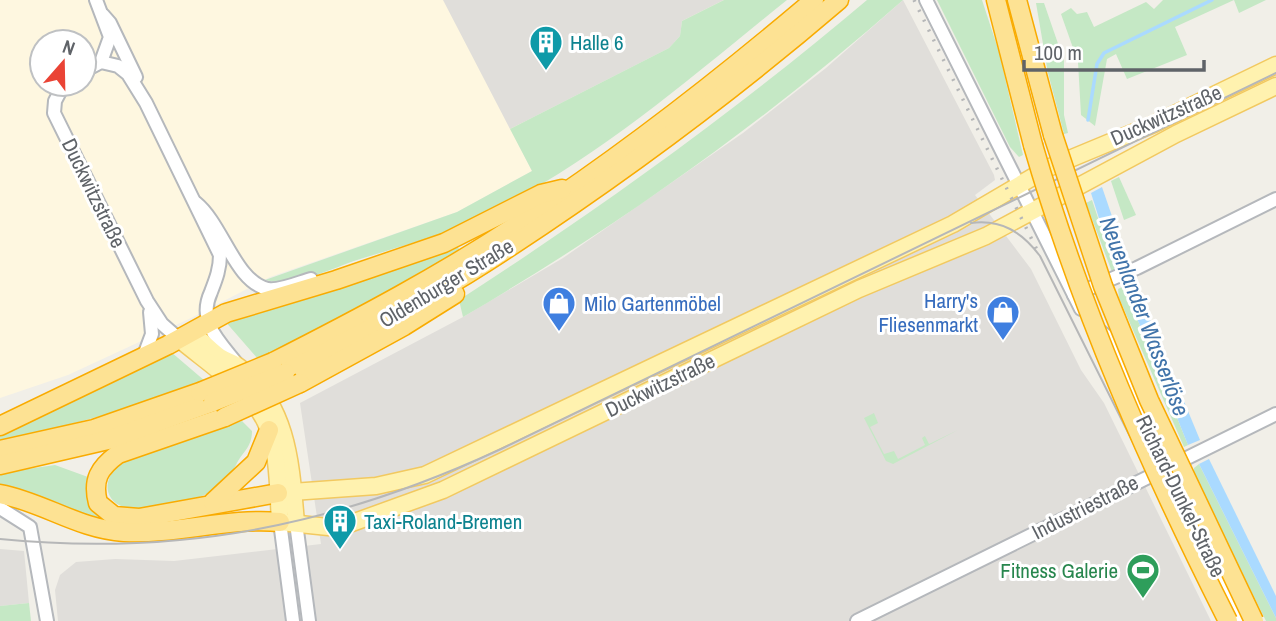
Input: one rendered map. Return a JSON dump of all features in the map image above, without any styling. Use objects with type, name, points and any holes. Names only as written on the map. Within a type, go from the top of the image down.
[{"type":"highway","name":"Oldenburger Straße","points":[[286,373],[572,187],[723,76],[814,0]]},
{"type":"highway","name":"Oldenburger Straße","points":[[0,450],[83,432],[207,398],[286,373],[404,327],[457,293],[484,263],[669,137],[839,0]]},
{"type":"highway","points":[[996,0],[1033,145],[1067,251],[1126,408],[1228,621]]},
{"type":"highway","points":[[1017,0],[1053,135],[1103,286],[1140,377],[1254,621]]},
{"type":"highway","points":[[0,426],[143,358],[226,313],[336,280],[444,243],[541,194],[572,187]]},
{"type":"highway","points":[[286,373],[225,417],[118,454],[102,465],[96,480],[98,503],[114,516],[124,519],[212,502],[286,492]]},
{"type":"highway","name":"Oldenburger Straße","points":[[0,465],[108,440],[207,398]]},
{"type":"highway","points":[[212,502],[256,462],[269,430]]},
{"type":"highway","points":[[0,494],[83,525],[111,531],[183,530],[256,520],[288,523]]},
{"type":"main road","name":"Duckwitzstraße","points":[[286,492],[376,486],[425,475],[953,224],[1048,167],[1154,124],[1276,65]]},
{"type":"main road","name":"Duckwitzstraße","points":[[288,523],[338,528],[443,490],[859,289],[986,236],[1030,209],[1276,86]]},
{"type":"main road","name":"Duckwitzstraße","points":[[193,332],[219,356],[239,367],[270,401],[279,416],[285,431],[286,492]]},
{"type":"main road","name":"Duckwitzstraße","points":[[193,332],[264,418],[286,492]]},
{"type":"main road","points":[[286,492],[288,523]]},
{"type":"street","points":[[96,0],[110,37],[101,62]]},
{"type":"street","points":[[926,0],[1030,209]]},
{"type":"street","points":[[103,15],[110,23],[220,255],[220,266],[193,332]]},
{"type":"street","points":[[98,64],[118,66],[128,74],[146,103]]},
{"type":"street","name":"Duckwitzstraße","points":[[57,98],[54,113],[147,301],[162,324],[193,332]]},
{"type":"street","points":[[1074,295],[1130,272],[1276,199]]},
{"type":"street","points":[[195,203],[206,212],[224,237],[246,278],[270,289],[315,278],[336,280]]},
{"type":"street","name":"Richard-Dunkel-Straße","points":[[1030,209],[1087,321],[1109,338],[1166,467],[1241,621]]},
{"type":"street","name":"Duckwitzstraße","points":[[143,358],[152,334],[147,301]]},
{"type":"street","name":"Industriestraße","points":[[857,621],[1276,414]]},
{"type":"street","points":[[0,508],[30,527],[47,621]]},
{"type":"street","points":[[288,523],[293,621]]},
{"type":"street","points":[[288,523],[309,621]]},
{"type":"shaded area","points":[[0,0],[724,0],[682,21],[511,130],[532,171],[457,212],[270,277],[191,318],[68,375],[0,398]]},
{"type":"shaded area","points":[[443,0],[724,0],[682,21],[680,36],[669,48],[510,129]]},
{"type":"shaded area","points":[[903,0],[994,175],[995,180],[975,195],[1031,269],[1081,370],[1104,403],[1211,621],[58,621],[55,590],[60,575],[76,562],[115,559],[174,561],[321,544],[300,403],[463,317],[563,258],[743,133],[826,68]]},
{"type":"shaded area","points":[[0,549],[24,551],[29,603],[0,606]]},
{"type":"green space","points":[[724,0],[787,0],[672,93],[592,152],[507,203],[450,230],[311,276],[288,281],[265,280],[457,212],[532,171],[510,129],[669,48],[680,36],[682,21]]},
{"type":"green space","points":[[867,0],[903,0],[799,87],[691,169],[579,246],[463,317],[459,300],[668,157]]},
{"type":"green space","points":[[937,0],[982,0],[999,52],[1023,155],[1019,157],[1010,147]]},
{"type":"green space","points":[[1163,0],[1234,0],[1175,27],[1187,55],[1127,79],[1116,54],[1107,59],[1095,126],[1081,115],[1078,62],[1061,14],[1071,8],[1077,14],[1087,12],[1094,27],[1146,2],[1154,9]]},
{"type":"green space","points":[[1234,0],[1266,0],[1239,13]]},
{"type":"green space","points":[[1036,3],[1044,3],[1064,61],[1064,115],[1068,133],[1064,134],[1048,73]]},
{"type":"green space","points":[[1119,177],[1136,215],[1124,220],[1111,181]]},
{"type":"green space","points":[[1092,200],[1115,269],[1112,272],[1086,203]]},
{"type":"green space","points":[[456,245],[460,250],[332,322],[258,359],[224,320],[406,265]]},
{"type":"green space","points":[[1124,286],[1188,445],[1184,447],[1119,298],[1118,289]]},
{"type":"green space","points":[[171,352],[205,381],[104,415],[0,440],[0,433],[19,427]]},
{"type":"green space","points":[[874,413],[878,423],[870,427],[884,454],[894,451],[898,459],[925,445],[922,438],[925,436],[929,444],[958,430],[893,464],[886,461],[864,418]]},
{"type":"green space","points":[[242,421],[252,431],[249,446],[227,478],[204,495],[177,504],[131,509],[121,506],[110,495],[108,481],[116,468],[124,462]]},
{"type":"green space","points":[[1199,464],[1276,621],[1266,621],[1194,476],[1194,468]]},
{"type":"green space","points":[[55,465],[88,477],[93,505],[97,511],[115,523],[96,522],[0,486],[0,473]]},
{"type":"green space","points":[[29,603],[31,621],[0,621],[0,606]]},
{"type":"water","points":[[1102,187],[1128,263],[1115,269],[1091,193]]},
{"type":"water","points":[[1134,281],[1200,440],[1188,445],[1124,286]]},
{"type":"water","points":[[1209,459],[1276,596],[1276,618],[1199,464]]},
{"type":"waterway","name":"Neuenlander Wasserlöse","points":[[1088,120],[1097,64],[1104,53],[1212,0]]},
{"type":"waterway","name":"Neuenlander Wasserlöse","points":[[1121,263],[1131,288]]},
{"type":"tram line","points":[[0,539],[132,543],[195,538],[318,516],[379,498],[501,449],[1276,73]]},
{"type":"tram line","points":[[971,223],[992,223],[1010,229],[1026,240],[1040,256],[1222,621]]},
{"type":"railway","points":[[914,0],[1040,256]]},
{"type":"place","name":"Halle 6","points":[[546,72]]},
{"type":"place","name":"Milo Gartenmöbel","points":[[559,333]]},
{"type":"place","name":"Harry's Fliesenmarkt","points":[[1003,342]]},
{"type":"place","name":"Taxi-Roland-Bremen","points":[[340,551]]},
{"type":"place","name":"Fitness Galerie","points":[[1143,600]]}]
